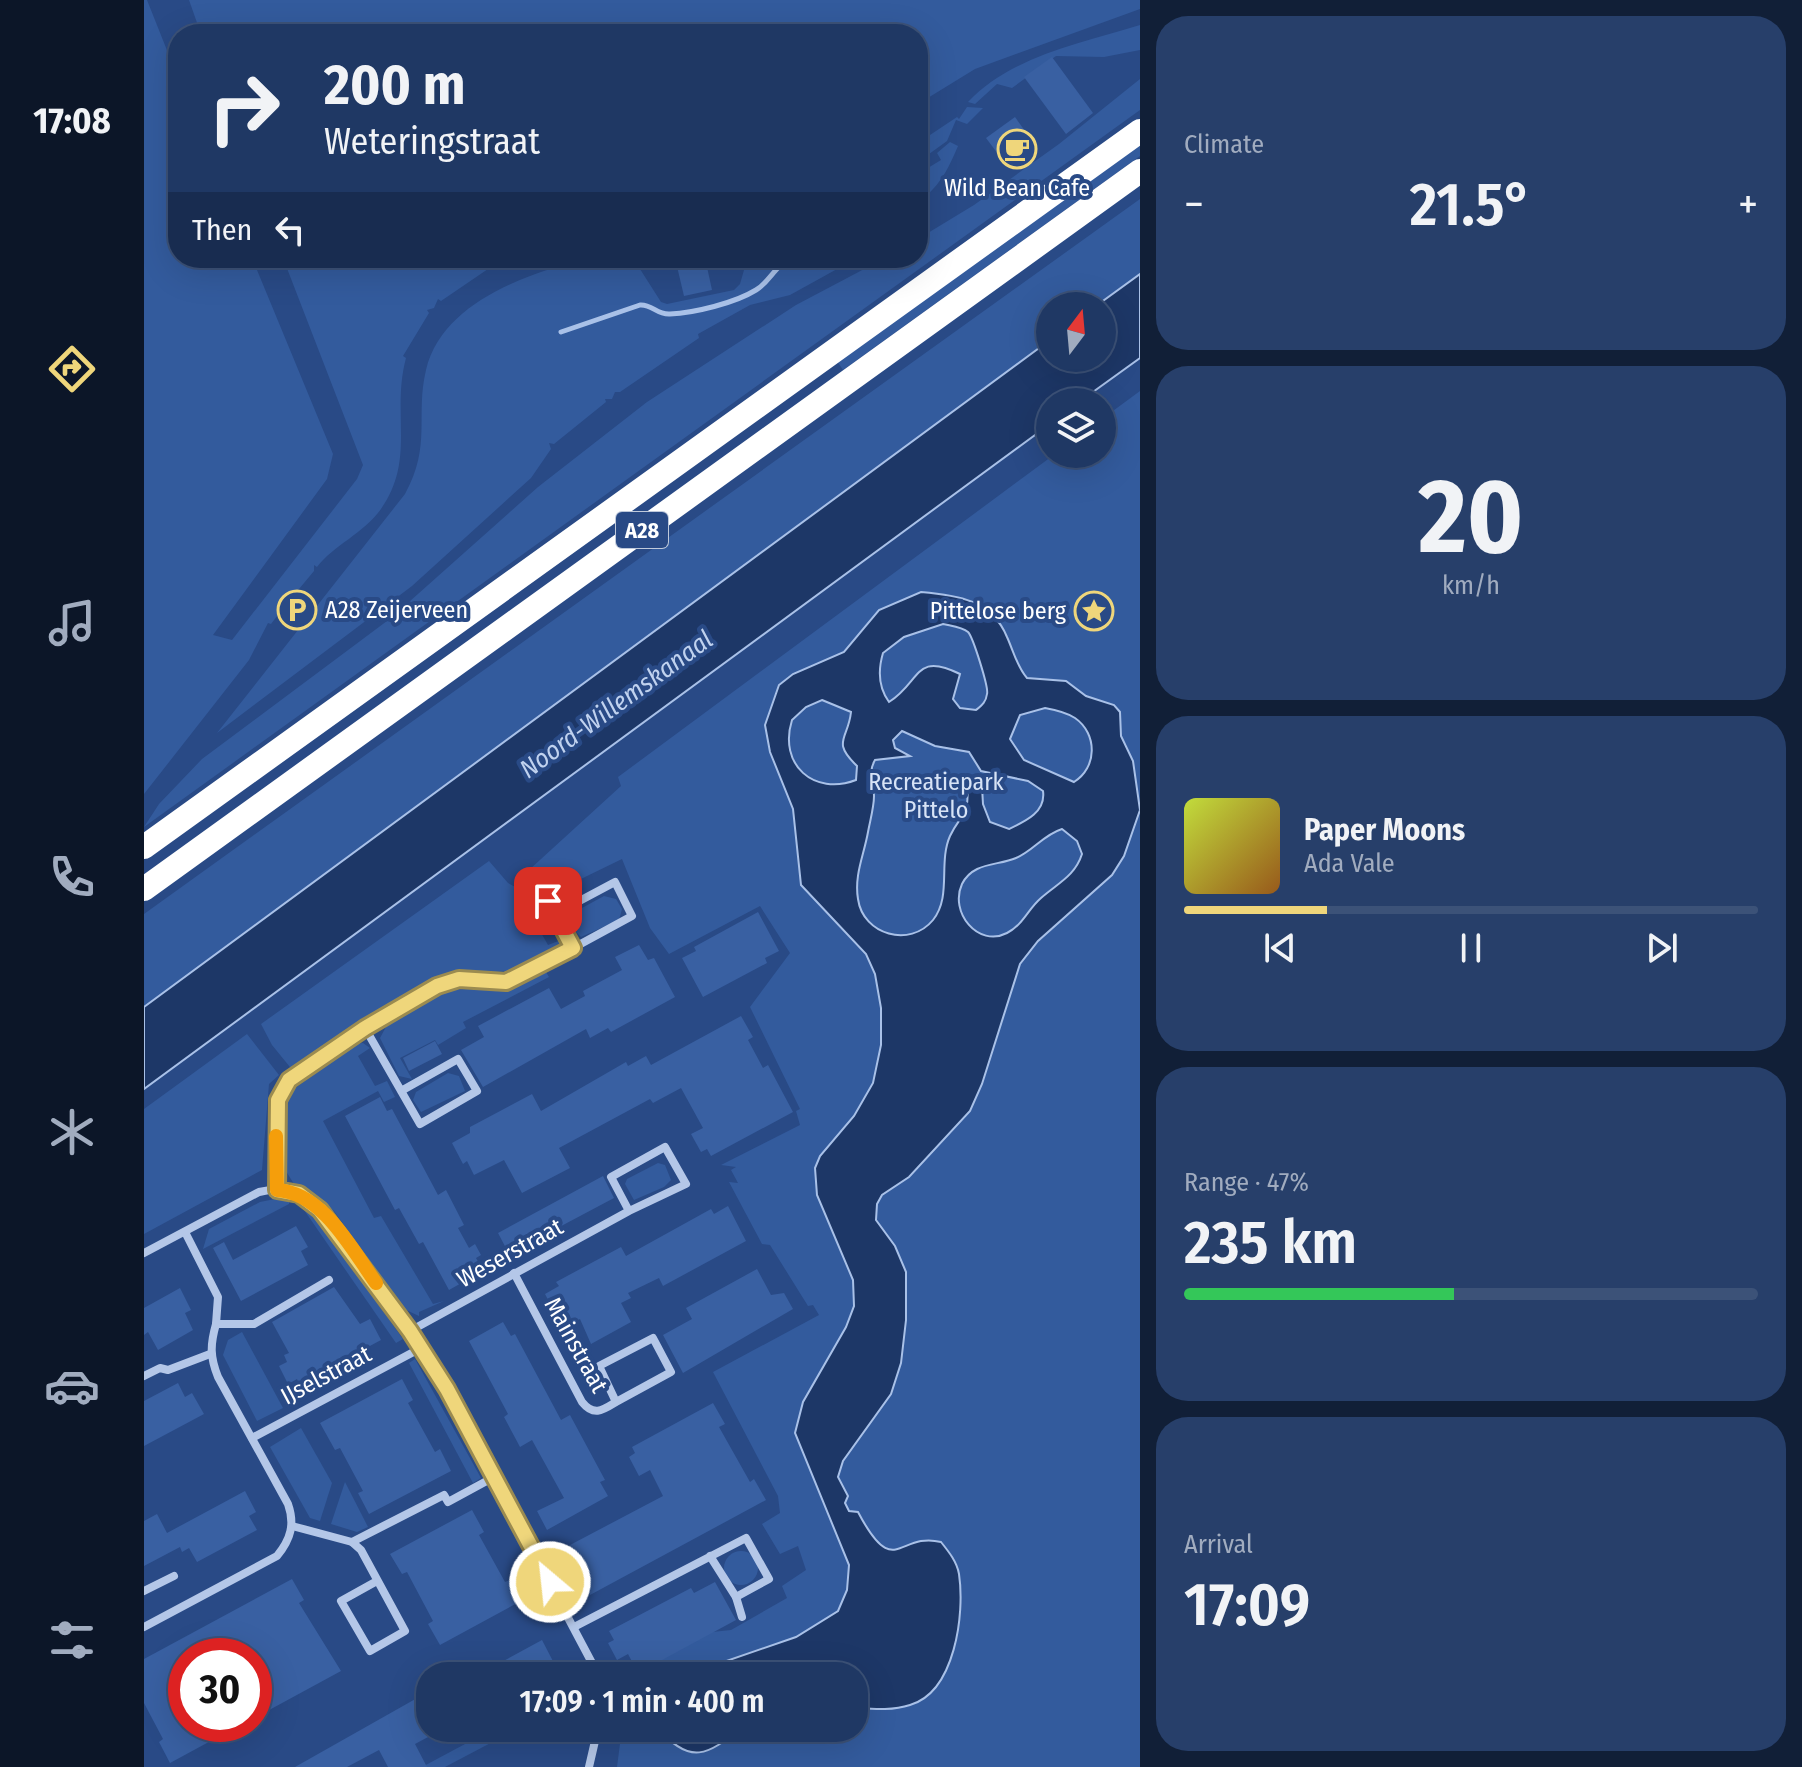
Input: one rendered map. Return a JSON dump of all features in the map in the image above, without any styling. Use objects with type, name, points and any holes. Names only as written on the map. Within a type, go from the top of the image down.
[{"type":"highway","name":"A28","points":[[144,847],[1140,131]]},
{"type":"highway","name":"A28","points":[[144,889],[1140,171]]},
{"type":"street","points":[[277,1190],[277,1109],[280,1091],[289,1080],[365,1028],[446,982],[459,979],[506,982],[632,916],[615,882],[555,914]]},
{"type":"street","points":[[548,901],[573,948]]},
{"type":"street","points":[[365,1028],[401,1091],[420,1124],[477,1091],[458,1059],[401,1091]]},
{"type":"street","name":"Weserstraat","points":[[410,1331],[629,1211],[686,1184],[665,1147],[611,1177],[629,1211]]},
{"type":"street","points":[[144,1253],[259,1192],[277,1190],[299,1194],[320,1210],[421,1348],[494,1477],[592,1662]]},
{"type":"street","points":[[145,1622],[277,1556],[290,1537],[292,1526],[288,1504],[210,1354],[218,1297],[185,1232]]},
{"type":"street","name":"Mainstraat","points":[[514,1273],[582,1402],[598,1412],[671,1372],[653,1338],[599,1366],[616,1402]]},
{"type":"street","points":[[216,1324],[254,1324],[329,1280]]},
{"type":"street","name":"IJselstraat","points":[[252,1438],[421,1348]]},
{"type":"street","points":[[144,1376],[160,1368],[168,1370],[210,1354]]},
{"type":"street","points":[[352,1542],[444,1495],[448,1502],[494,1477]]},
{"type":"street","points":[[292,1526],[352,1542],[361,1550],[405,1631],[370,1651],[341,1601],[377,1581]]},
{"type":"street","points":[[574,1627],[746,1538],[769,1579],[736,1597]]},
{"type":"street","points":[[710,1556],[736,1597],[742,1617]]},
{"type":"street","points":[[144,1591],[174,1576]]},
{"type":"street","points":[[589,1767],[595,1742]]},
{"type":"green space","points":[[144,0],[147,0],[168,53],[168,268],[256,268],[333,454],[327,479],[213,635],[232,640],[357,479],[363,465],[287,268],[488,269],[441,301],[438,299],[434,308],[427,310],[429,313],[403,356],[406,358],[402,379],[398,472],[381,509],[366,526],[317,567],[314,565],[314,571],[294,595],[291,593],[291,598],[271,624],[268,623],[249,660],[144,794]]},
{"type":"green space","points":[[189,0],[1140,0],[1140,9],[975,69],[928,98],[928,24],[197,24]]},
{"type":"green space","points":[[1140,25],[1140,50],[1104,57],[1056,56],[1012,88],[997,84],[975,104],[968,102],[985,86],[1026,62]]},
{"type":"green space","points":[[1140,79],[1140,110],[928,263],[928,233],[974,205],[1059,144]]},
{"type":"green space","points":[[967,107],[983,108],[967,124],[956,120],[947,141],[928,155],[928,136],[957,117],[959,119]]},
{"type":"green space","points":[[950,142],[958,146],[941,179],[928,194],[928,168],[941,160],[937,153]]},
{"type":"green space","points":[[1140,143],[1140,156],[843,370],[837,361]]},
{"type":"green space","points":[[1140,199],[1140,274],[1115,292],[1036,292],[1036,350],[144,1007],[144,914]]},
{"type":"green space","points":[[554,268],[639,268],[661,302],[667,304],[734,290],[740,284],[744,270],[753,268],[839,268],[790,295],[750,305],[698,334],[699,338],[620,392],[615,392],[612,399],[605,399],[606,402],[554,444],[549,443],[551,449],[531,478],[412,586],[217,733],[405,494],[418,460],[423,387],[435,346],[450,325],[470,308],[493,293]]},
{"type":"green space","points":[[866,268],[921,268],[144,827],[159,804],[202,759],[391,618],[538,487],[647,402],[796,305]]},
{"type":"green space","name":"Recreatiepark Pittelo","points":[[1140,391],[1140,1767],[617,1767],[620,1742],[868,1742],[868,1662],[654,1662],[712,1632],[731,1630],[787,1598],[782,1586],[806,1570],[798,1546],[780,1554],[762,1524],[780,1513],[778,1496],[713,1372],[819,1315],[813,1305],[808,1306],[770,1245],[762,1244],[729,1182],[738,1183],[731,1170],[736,1167],[721,1165],[800,1125],[796,1111],[800,1109],[750,1007],[790,953],[760,906],[669,954],[650,928],[622,859],[548,895],[533,883],[518,880],[621,786],[618,777],[1036,468],[1116,468],[1116,409]]},
{"type":"green space","points":[[489,861],[508,883],[535,898],[543,909],[531,915],[548,945],[561,940],[561,949],[519,970],[442,977],[294,1072],[272,1045],[261,1024]]},
{"type":"green space","points":[[604,896],[616,899],[622,909],[619,920],[581,937],[568,924],[569,915]]},
{"type":"green space","points":[[546,972],[549,977],[463,1022],[466,1028],[438,1045],[435,1040],[400,1058],[412,1079],[399,1076],[380,1038],[388,1023],[447,990],[507,987]]},
{"type":"green space","points":[[247,1034],[279,1075],[269,1084],[262,1170],[144,1234],[144,1109]]},
{"type":"green space","points":[[363,1043],[370,1048],[358,1056],[375,1086],[387,1081],[395,1097],[384,1102],[378,1091],[323,1121],[374,1218],[381,1216],[433,1304],[444,1301],[419,1312],[419,1316],[404,1309],[334,1211],[312,1192],[294,1184],[284,1168],[285,1110],[290,1092],[355,1044]]},
{"type":"green space","points":[[448,1073],[459,1076],[465,1091],[421,1112],[413,1100],[416,1092]]},
{"type":"green space","points":[[658,1163],[665,1165],[671,1180],[664,1187],[634,1200],[625,1184],[627,1179]]},
{"type":"green space","points":[[275,1199],[289,1201],[289,1204],[203,1249],[209,1229],[260,1202]]},
{"type":"green space","points":[[302,1207],[318,1220],[403,1339],[396,1343]]},
{"type":"green space","points":[[242,1332],[283,1408],[257,1421],[223,1355],[228,1340]]},
{"type":"green space","points":[[415,1359],[481,1478],[473,1483],[409,1363]]},
{"type":"green space","points":[[301,1428],[332,1483],[320,1521],[310,1518],[270,1447]]},
{"type":"green space","points":[[345,1482],[368,1527],[357,1532],[331,1524]]},
{"type":"green space","points":[[741,1551],[753,1556],[758,1568],[753,1580],[741,1585],[729,1580],[724,1568],[729,1556]]},
{"type":"green space","points":[[469,1742],[492,1742],[445,1767],[422,1767]]},
{"type":"water","name":"Noord-Willemskanaal","points":[[1140,274],[1140,358],[1098,388],[1036,388],[1036,434],[144,1089],[144,1007],[1036,350],[1036,372],[1116,372],[1115,292]]},
{"type":"water","points":[[921,592],[948,595],[983,607],[1000,625],[1027,678],[1066,681],[1086,696],[1114,705],[1120,712],[1121,736],[1133,761],[1140,810],[1124,856],[1112,875],[1038,941],[1020,964],[982,1084],[970,1111],[909,1177],[882,1195],[877,1204],[876,1220],[895,1246],[906,1272],[906,1320],[901,1363],[891,1394],[843,1461],[838,1477],[848,1496],[845,1503],[849,1511],[858,1512],[881,1545],[897,1549],[927,1540],[941,1542],[956,1565],[960,1591],[954,1650],[937,1685],[925,1697],[910,1705],[882,1709],[868,1708],[868,1662],[724,1662],[796,1637],[838,1611],[847,1590],[849,1565],[795,1433],[803,1402],[846,1327],[854,1306],[853,1280],[817,1195],[815,1168],[820,1156],[854,1116],[873,1083],[881,1045],[881,1008],[875,974],[866,954],[801,885],[793,809],[770,752],[765,725],[779,685],[793,674],[844,652],[879,610]],"holes":[[[943,624],[968,632],[986,682],[986,699],[976,710],[960,708],[953,699],[960,674],[934,666],[919,672],[889,702],[881,684],[883,653],[904,637]],[[822,700],[851,712],[843,745],[857,766],[856,780],[826,784],[803,773],[795,763],[790,751],[792,720],[806,707]],[[1045,708],[1075,718],[1088,733],[1092,751],[1090,760],[1082,776],[1074,782],[1024,760],[1010,739],[1020,715]],[[902,731],[935,746],[969,752],[981,771],[1028,781],[1043,791],[1038,810],[1009,829],[990,822],[983,804],[982,787],[967,786],[966,809],[947,846],[939,911],[923,929],[900,935],[889,934],[869,921],[862,911],[857,890],[873,805],[873,765],[875,760],[910,756],[895,748],[893,740]],[[1062,829],[1077,841],[1082,854],[1065,879],[1036,902],[1007,933],[986,936],[969,925],[959,906],[962,884],[967,877],[979,868],[1022,855]]]},
{"type":"water","points":[[672,1742],[723,1742],[699,1752],[680,1748]]},
{"type":"building","points":[[1052,57],[1093,113],[1066,134],[1024,77]]},
{"type":"building","points":[[1015,117],[1035,145],[1007,166],[986,138]]},
{"type":"building","points":[[677,268],[707,268],[712,290],[684,296]]},
{"type":"building","points":[[758,912],[779,951],[765,958],[767,963],[703,997],[682,958],[696,951],[694,947]]},
{"type":"building","points":[[639,945],[648,960],[654,958],[675,997],[611,1032],[608,1028],[590,1038],[586,1029],[483,1087],[461,1050],[484,1037],[478,1026],[549,988],[561,1009],[585,996],[583,991],[622,970],[615,957]]},
{"type":"building","points":[[741,1016],[753,1037],[748,1040],[763,1068],[768,1065],[793,1112],[711,1156],[707,1149],[701,1152],[691,1134],[703,1128],[681,1088],[653,1103],[650,1099],[559,1148],[570,1168],[522,1193],[504,1160],[474,1175],[467,1161],[463,1164],[452,1143],[470,1133],[470,1127],[532,1094],[541,1111],[626,1062],[628,1066],[646,1056],[651,1065]]},
{"type":"building","points":[[435,1041],[442,1054],[409,1071],[403,1058]]},
{"type":"building","points":[[380,1097],[387,1111],[392,1109],[438,1195],[446,1190],[464,1225],[458,1228],[469,1248],[475,1244],[481,1255],[476,1258],[486,1276],[468,1286],[465,1281],[449,1290],[423,1242],[419,1244],[399,1208],[395,1210],[345,1116]]},
{"type":"building","points":[[603,1176],[614,1198],[516,1250],[514,1246],[507,1250],[498,1233]]},
{"type":"building","points":[[728,1206],[746,1241],[663,1286],[659,1278],[628,1293],[631,1298],[621,1303],[631,1322],[591,1344],[580,1319],[563,1329],[545,1294],[559,1286],[556,1282],[621,1247],[626,1256],[711,1209],[714,1214]]},
{"type":"building","points":[[296,1226],[308,1247],[301,1251],[308,1265],[241,1301],[213,1248],[224,1242],[233,1260]]},
{"type":"building","points":[[757,1269],[771,1295],[784,1293],[793,1309],[683,1373],[663,1335],[692,1319],[686,1308]]},
{"type":"building","points":[[334,1287],[360,1324],[370,1319],[381,1340],[299,1384],[297,1379],[288,1384],[279,1366],[287,1362],[284,1355],[289,1353],[272,1322]]},
{"type":"building","points":[[180,1288],[191,1310],[185,1313],[193,1330],[158,1350],[148,1332],[144,1335],[144,1308]]},
{"type":"building","points":[[503,1322],[511,1336],[515,1334],[561,1420],[570,1415],[605,1480],[600,1482],[608,1496],[547,1530],[537,1511],[564,1498],[532,1440],[520,1447],[504,1417],[508,1414],[469,1341]]},
{"type":"building","points":[[402,1379],[413,1400],[408,1403],[435,1452],[440,1449],[451,1471],[369,1514],[358,1493],[363,1491],[340,1448],[335,1450],[320,1423]]},
{"type":"building","points":[[178,1383],[185,1397],[192,1393],[204,1414],[144,1446],[144,1401]]},
{"type":"building","points":[[713,1403],[725,1424],[719,1427],[750,1482],[754,1479],[766,1500],[590,1595],[585,1586],[579,1590],[570,1573],[581,1567],[570,1545],[663,1496],[650,1470],[639,1476],[629,1457],[635,1453],[632,1447]]},
{"type":"building","points":[[245,1491],[256,1512],[249,1516],[257,1530],[197,1562],[189,1548],[182,1552],[180,1547],[144,1566],[144,1521],[157,1514],[167,1533]]},
{"type":"building","points":[[472,1510],[484,1532],[479,1535],[505,1582],[510,1580],[521,1601],[440,1645],[428,1624],[433,1621],[407,1572],[402,1574],[390,1554]]},
{"type":"building","points":[[292,1579],[304,1600],[299,1603],[341,1671],[272,1708],[272,1638],[183,1638]]},
{"type":"building","points":[[715,1582],[736,1620],[658,1662],[632,1662],[628,1654],[617,1660],[608,1643],[614,1640],[609,1631],[691,1588],[694,1593]]},
{"type":"building","points":[[542,1640],[553,1662],[502,1662]]},
{"type":"building","points":[[168,1646],[168,1742],[209,1742],[170,1763],[159,1742],[163,1739],[144,1703],[144,1659]]},
{"type":"building","points":[[416,1699],[416,1742],[419,1742],[415,1744],[427,1767],[388,1767],[379,1750],[347,1767],[295,1767]]},
{"type":"waterway","points":[[561,332],[640,305],[670,314],[726,303],[756,290],[778,268]]},
{"type":"slow traffic","points":[[276,1136],[277,1190],[299,1194],[320,1210],[376,1283]]},
{"type":"place","name":"Wild Bean Cafe","points":[[1017,149]]},
{"type":"place","name":"A28 Zeijerveen","points":[[297,610]]},
{"type":"place","name":"Pittelose berg","points":[[1094,611]]},
{"type":"route","points":[[548,901],[573,948],[506,982],[459,979],[446,982],[403,1004],[289,1080],[280,1091],[276,1133],[277,1190],[299,1194],[320,1210],[356,1254],[410,1331],[447,1389],[550,1582]]}]
